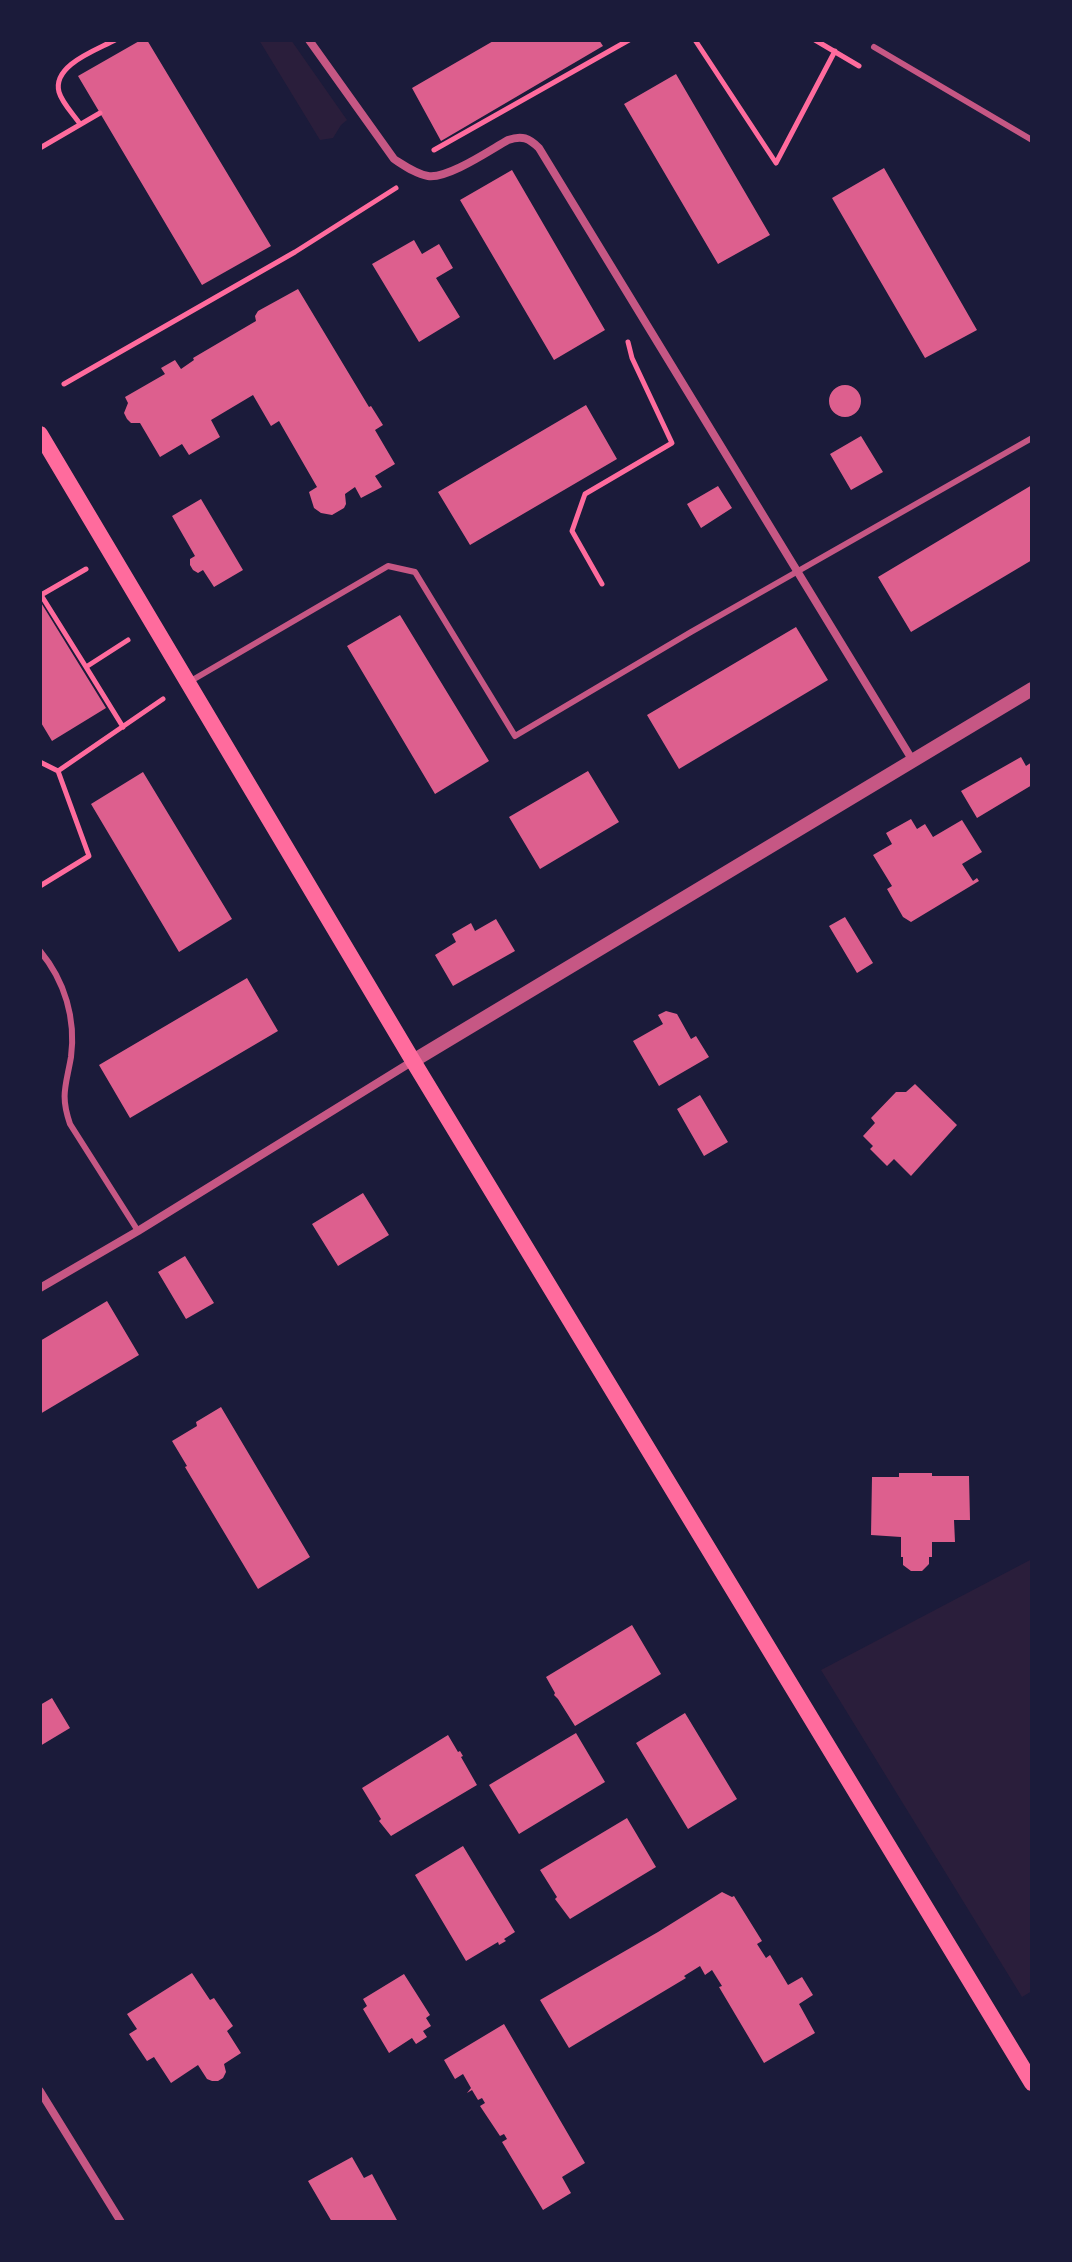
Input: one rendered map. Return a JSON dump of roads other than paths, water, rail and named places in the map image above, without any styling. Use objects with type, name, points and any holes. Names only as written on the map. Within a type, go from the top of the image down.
[{"type":"main road","points":[[40,434],[413,1061],[1032,2083]]},
{"type":"street","points":[[309,40],[394,159],[408,168],[430,176],[445,174],[518,137],[526,138],[539,148],[913,761]]},
{"type":"street","points":[[40,1288],[1032,689]]},
{"type":"street","points":[[40,2091],[121,2222]]},
{"type":"lane","points":[[874,47],[1032,140]]},
{"type":"lane","points":[[189,682],[388,566],[415,572],[515,736],[1032,438]]},
{"type":"lane","points":[[40,951],[57,976],[71,1014],[71,1054],[63,1095],[67,1116],[138,1231]]}]
